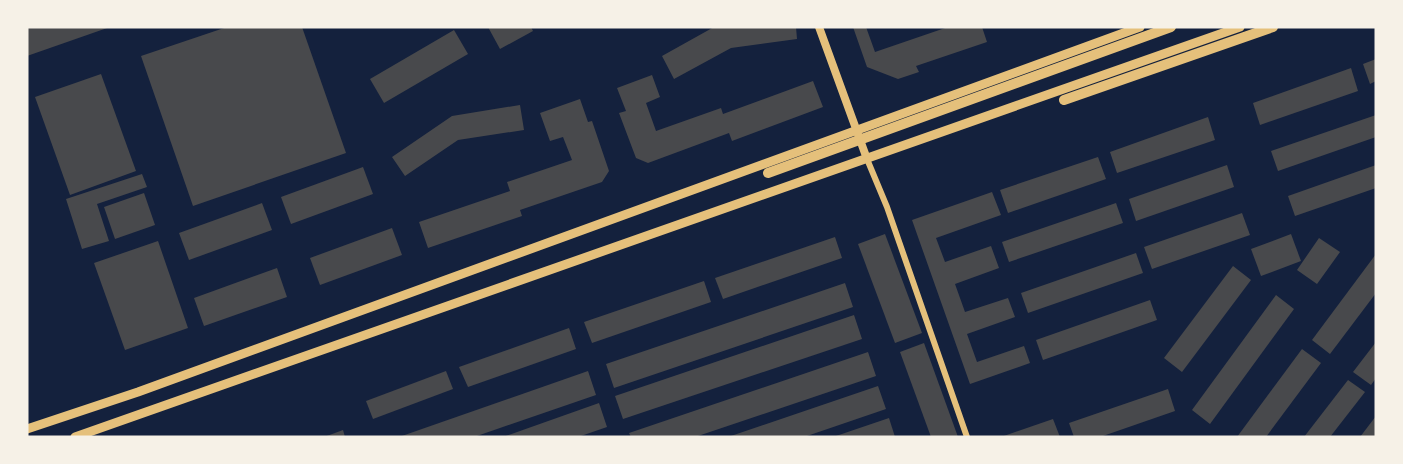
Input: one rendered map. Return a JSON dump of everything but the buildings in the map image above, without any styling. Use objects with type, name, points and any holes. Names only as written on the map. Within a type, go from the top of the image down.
[{"type":"highway","points":[[1064,100],[1273,27]]},
{"type":"highway","points":[[768,173],[1169,28]]},
{"type":"main road","points":[[27,429],[149,388],[1140,27]]},
{"type":"main road","points":[[75,437],[442,305],[867,159],[1240,27]]},
{"type":"street","points":[[819,27],[855,129],[887,207],[967,437]]}]
